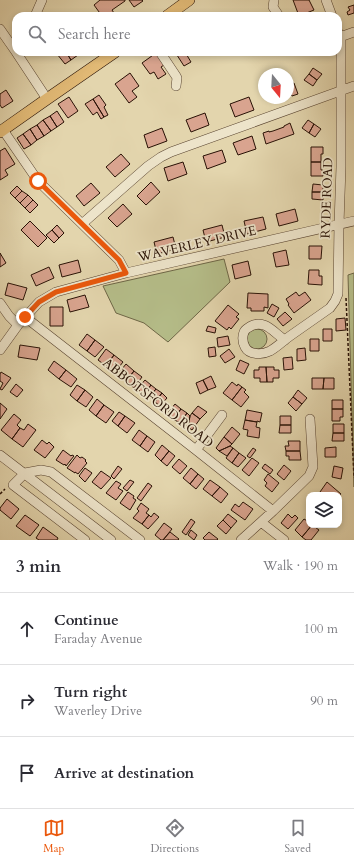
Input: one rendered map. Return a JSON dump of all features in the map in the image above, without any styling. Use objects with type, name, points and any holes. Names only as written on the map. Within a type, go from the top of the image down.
[{"type":"main road","points":[[172,12],[189,0]]},
{"type":"main road","points":[[1,131],[109,56]]},
{"type":"street","points":[[37,12],[42,0]]},
{"type":"street","points":[[274,0],[274,7],[277,12]]},
{"type":"street","points":[[326,0],[330,12]]},
{"type":"street","points":[[0,29],[12,45]]},
{"type":"street","points":[[342,34],[354,32]]},
{"type":"street","points":[[20,56],[47,99]]},
{"type":"street","points":[[163,56],[177,78],[176,86]]},
{"type":"street","name":"RYDE ROAD","points":[[285,340],[330,308],[338,294],[341,167],[341,56]]},
{"type":"street","points":[[82,224],[148,166],[161,157],[179,149],[354,86]]},
{"type":"street","points":[[1,131],[38,181],[119,260],[126,273]]},
{"type":"street","name":"WAVERLEY DRIVE","points":[[0,350],[18,325],[39,302],[56,292],[126,273],[354,221]]},
{"type":"street","points":[[0,303],[9,316],[18,325]]},
{"type":"street","name":"ABBOTSFORD ROAD","points":[[25,317],[273,511]]},
{"type":"street","points":[[196,450],[222,415]]},
{"type":"street","points":[[241,540],[308,476],[314,467],[310,419]]},
{"type":"street","points":[[0,455],[112,540]]},
{"type":"street","points":[[85,540],[13,485],[25,473],[42,470],[52,472],[140,540]]},
{"type":"street","points":[[260,522],[284,540]]},
{"type":"path","points":[[346,292],[354,478]]},
{"type":"green space","points":[[224,259],[230,282],[168,342],[144,323],[116,313],[103,286]]},
{"type":"green space","points":[[354,273],[354,487],[348,275]]},
{"type":"green space","points":[[257,329],[264,332],[267,339],[264,346],[257,349],[250,346],[247,339],[250,332]]},
{"type":"building","points":[[100,0],[125,0],[112,10],[113,12],[99,12],[94,5]]},
{"type":"building","points":[[129,0],[142,0],[143,1],[134,7]]},
{"type":"building","points":[[293,0],[309,0],[314,10],[309,12],[298,12]]},
{"type":"building","points":[[354,5],[354,13],[348,15],[347,12],[350,10],[348,7]]},
{"type":"building","points":[[59,56],[68,56],[71,60],[65,64]]},
{"type":"building","points":[[68,56],[77,56],[71,60]]},
{"type":"building","points":[[152,56],[158,56],[164,65],[161,67],[166,74],[158,79],[154,72],[150,74],[142,63]]},
{"type":"building","points":[[178,56],[187,56],[191,62],[184,66]]},
{"type":"building","points":[[313,68],[322,74],[317,80],[309,74]]},
{"type":"building","points":[[130,73],[139,86],[132,91],[137,97],[129,103],[115,84]]},
{"type":"building","points":[[309,74],[317,80],[313,86],[304,80]]},
{"type":"building","points":[[294,83],[298,94],[294,95]]},
{"type":"building","points":[[6,90],[13,101],[2,108],[0,105],[0,94]]},
{"type":"building","points":[[99,95],[106,105],[104,107],[108,115],[104,117],[93,99]]},
{"type":"building","points":[[69,97],[78,111],[68,118],[58,104]]},
{"type":"building","points":[[249,97],[254,110],[235,117],[230,104]]},
{"type":"building","points":[[93,99],[104,117],[101,119],[97,112],[93,115],[85,104]]},
{"type":"building","points":[[57,111],[64,122],[57,127],[50,116]]},
{"type":"building","points":[[205,113],[209,125],[191,132],[186,120]]},
{"type":"building","points":[[50,116],[57,127],[51,131],[43,120]]},
{"type":"building","points":[[43,120],[51,131],[44,136],[37,125]]},
{"type":"building","points":[[308,120],[314,124],[309,133],[302,128]]},
{"type":"building","points":[[290,123],[294,134],[266,144],[263,133],[284,127]]},
{"type":"building","points":[[314,124],[321,129],[315,137],[309,133]]},
{"type":"building","points":[[37,125],[44,136],[37,140],[30,129]]},
{"type":"building","points":[[162,128],[167,141],[148,148],[144,135]]},
{"type":"building","points":[[30,129],[37,140],[31,145],[23,134]]},
{"type":"building","points":[[23,134],[31,145],[24,149],[17,138]]},
{"type":"building","points":[[252,136],[256,149],[238,155],[233,143]]},
{"type":"building","points":[[311,147],[323,147],[321,162],[311,162]]},
{"type":"building","points":[[5,148],[15,164],[5,170],[8,175],[0,180],[0,151]]},
{"type":"building","points":[[222,150],[226,162],[207,169],[203,156]]},
{"type":"building","points":[[121,154],[130,164],[115,177],[106,167]]},
{"type":"building","points":[[183,162],[187,174],[168,181],[164,168]]},
{"type":"building","points":[[311,162],[321,162],[323,176],[311,176]]},
{"type":"building","points":[[151,182],[160,192],[146,205],[137,196]]},
{"type":"building","points":[[91,183],[100,193],[84,206],[76,196]]},
{"type":"building","points":[[313,184],[323,185],[323,192],[312,192]]},
{"type":"building","points":[[17,186],[22,191],[15,198],[10,193]]},
{"type":"building","points":[[22,191],[28,195],[20,203],[15,198]]},
{"type":"building","points":[[312,192],[323,192],[323,200],[312,199]]},
{"type":"building","points":[[28,195],[33,200],[25,208],[20,203]]},
{"type":"building","points":[[33,200],[38,205],[30,213],[25,208]]},
{"type":"building","points":[[123,204],[132,214],[117,227],[108,218]]},
{"type":"building","points":[[295,209],[298,221],[279,226],[276,214]]},
{"type":"building","points":[[263,217],[266,229],[247,234],[244,221]]},
{"type":"building","points":[[30,221],[47,238],[38,247],[21,230]]},
{"type":"building","points":[[57,225],[64,233],[59,238],[52,230]]},
{"type":"building","points":[[222,225],[225,237],[206,242],[203,230]]},
{"type":"building","points":[[52,230],[59,238],[54,243],[46,235]]},
{"type":"building","points":[[173,237],[176,249],[157,254],[154,242]]},
{"type":"building","points":[[309,246],[322,246],[321,259],[309,259]]},
{"type":"building","points":[[286,250],[289,265],[276,267],[273,253]]},
{"type":"building","points":[[0,253],[6,263],[0,267]]},
{"type":"building","points":[[78,260],[81,272],[62,277],[59,265]]},
{"type":"building","points":[[248,261],[251,275],[235,279],[232,265]]},
{"type":"building","points":[[49,267],[54,278],[36,286],[31,275]]},
{"type":"building","points":[[309,270],[319,270],[319,276],[322,276],[322,285],[308,284]]},
{"type":"building","points":[[8,283],[27,288],[23,300],[5,295]]},
{"type":"building","points":[[296,292],[299,296],[305,292],[311,300],[294,313],[288,305],[289,304],[286,299]]},
{"type":"building","points":[[248,293],[268,294],[268,308],[264,307],[264,311],[251,311],[251,308],[247,308]]},
{"type":"building","points":[[85,295],[89,307],[70,312],[67,300]]},
{"type":"building","points":[[272,304],[279,308],[274,317],[267,313]]},
{"type":"building","points":[[228,305],[239,314],[236,317],[239,319],[231,329],[229,327],[227,330],[215,321]]},
{"type":"building","points":[[50,307],[63,307],[63,326],[50,326]]},
{"type":"building","points":[[285,312],[292,319],[283,326],[277,319]]},
{"type":"building","points":[[345,318],[346,330],[336,331],[336,319]]},
{"type":"building","points":[[208,326],[216,328],[215,333],[206,331]]},
{"type":"building","points":[[323,329],[332,329],[332,341],[323,341]]},
{"type":"building","points":[[87,334],[95,340],[87,351],[79,345]]},
{"type":"building","points":[[228,336],[230,345],[218,347],[217,338]]},
{"type":"building","points":[[310,339],[319,339],[319,351],[310,351]]},
{"type":"building","points":[[95,340],[104,347],[95,357],[87,351]]},
{"type":"building","points":[[20,345],[40,348],[37,360],[18,357]]},
{"type":"building","points":[[215,347],[216,356],[209,357],[208,348]]},
{"type":"building","points":[[305,348],[306,360],[297,361],[297,349]]},
{"type":"building","points":[[106,349],[114,355],[106,366],[98,360]]},
{"type":"building","points":[[229,349],[235,357],[225,363],[220,356]]},
{"type":"building","points":[[114,355],[123,362],[115,372],[106,366]]},
{"type":"building","points":[[292,357],[293,369],[284,370],[283,358]]},
{"type":"building","points":[[240,360],[249,364],[244,374],[236,370]]},
{"type":"building","points":[[54,361],[66,370],[59,379],[48,370]]},
{"type":"building","points":[[126,364],[134,371],[126,381],[117,375]]},
{"type":"building","points":[[259,367],[266,367],[267,382],[260,382],[260,378],[254,378],[254,370],[259,370]]},
{"type":"building","points":[[266,367],[274,367],[274,370],[279,370],[279,378],[273,378],[273,382],[267,382]]},
{"type":"building","points":[[66,370],[77,379],[71,387],[59,379]]},
{"type":"building","points":[[134,371],[142,377],[134,388],[126,381]]},
{"type":"building","points":[[1,372],[11,378],[2,390],[0,389],[3,383],[0,381]]},
{"type":"building","points":[[211,376],[216,387],[208,390],[203,380]]},
{"type":"building","points":[[312,378],[324,378],[323,389],[312,389]]},
{"type":"building","points":[[324,378],[334,378],[334,389],[323,389]]},
{"type":"building","points":[[145,380],[151,385],[144,394],[137,389]]},
{"type":"building","points":[[203,380],[208,390],[200,394],[196,383]]},
{"type":"building","points":[[232,382],[237,386],[238,384],[242,387],[232,400],[223,393]]},
{"type":"building","points":[[16,384],[23,390],[17,397],[10,392]]},
{"type":"building","points":[[77,385],[85,390],[77,401],[70,395]]},
{"type":"building","points":[[151,385],[156,389],[149,397],[144,394]]},
{"type":"building","points":[[242,387],[246,390],[244,392],[249,397],[241,407],[232,400]]},
{"type":"building","points":[[156,389],[162,393],[155,402],[149,397]]},
{"type":"building","points":[[85,390],[93,397],[86,407],[77,401]]},
{"type":"building","points":[[298,390],[307,398],[302,404],[293,397]]},
{"type":"building","points":[[162,393],[167,398],[160,406],[155,402]]},
{"type":"building","points":[[293,397],[302,404],[296,411],[288,403]]},
{"type":"building","points":[[97,399],[104,405],[96,416],[89,410]]},
{"type":"building","points":[[332,400],[343,400],[343,409],[332,409]]},
{"type":"building","points":[[0,403],[7,409],[0,419]]},
{"type":"building","points":[[175,404],[181,409],[173,419],[167,414]]},
{"type":"building","points":[[104,405],[114,412],[106,423],[96,416]]},
{"type":"building","points":[[198,406],[207,412],[200,419],[192,413]]},
{"type":"building","points":[[181,409],[187,413],[180,423],[173,419]]},
{"type":"building","points":[[332,409],[343,409],[343,417],[340,417],[340,421],[332,421]]},
{"type":"building","points":[[247,410],[262,413],[260,422],[245,420]]},
{"type":"building","points":[[119,412],[125,416],[118,426],[112,421]]},
{"type":"building","points":[[187,413],[190,416],[188,427],[181,422]]},
{"type":"building","points":[[192,413],[200,419],[192,430],[188,427]]},
{"type":"building","points":[[14,414],[21,420],[17,425],[20,428],[12,439],[1,430]]},
{"type":"building","points":[[125,416],[135,423],[127,433],[118,426]]},
{"type":"building","points":[[280,416],[291,416],[291,425],[280,425]]},
{"type":"building","points":[[245,420],[257,422],[256,427],[260,428],[259,438],[247,436],[248,430],[243,429]]},
{"type":"building","points":[[28,424],[36,430],[23,447],[12,439],[20,428],[24,430]]},
{"type":"building","points":[[333,424],[344,424],[344,433],[333,433]]},
{"type":"building","points":[[280,425],[291,425],[291,433],[279,433]]},
{"type":"building","points":[[232,427],[240,434],[232,444],[224,437]]},
{"type":"building","points":[[139,430],[147,436],[140,446],[132,440]]},
{"type":"building","points":[[333,433],[344,433],[344,441],[332,441]]},
{"type":"building","points":[[147,436],[155,442],[148,452],[140,446]]},
{"type":"building","points":[[224,437],[232,444],[219,451],[216,448]]},
{"type":"building","points":[[42,440],[47,444],[49,442],[54,447],[45,458],[34,450]]},
{"type":"building","points":[[288,441],[300,441],[300,451],[286,451],[285,446],[289,446]]},
{"type":"building","points":[[162,445],[169,451],[161,461],[155,455]]},
{"type":"building","points":[[230,446],[233,448],[227,456],[219,451]]},
{"type":"building","points":[[336,447],[336,457],[325,457],[325,448]]},
{"type":"building","points":[[233,448],[239,453],[232,463],[226,458]]},
{"type":"building","points":[[253,448],[256,450],[250,458],[247,456]]},
{"type":"building","points":[[63,450],[71,456],[74,456],[66,466],[65,464],[64,465],[56,460]]},
{"type":"building","points":[[169,451],[175,456],[167,466],[161,461]]},
{"type":"building","points":[[286,451],[300,451],[301,460],[289,460],[289,456],[286,456]]},
{"type":"building","points":[[239,453],[246,458],[238,467],[232,463]]},
{"type":"building","points":[[77,455],[86,460],[85,461],[87,463],[78,474],[67,468]]},
{"type":"building","points":[[252,458],[259,463],[249,476],[242,470]]},
{"type":"building","points":[[179,459],[187,466],[180,474],[172,467]]},
{"type":"building","points":[[265,464],[273,470],[270,474],[262,468]]},
{"type":"building","points":[[284,465],[291,471],[284,480],[277,474]]},
{"type":"building","points":[[118,466],[122,469],[114,479],[111,476]]},
{"type":"building","points":[[334,466],[343,468],[341,479],[332,477]]},
{"type":"building","points":[[85,468],[92,473],[85,482],[79,476]]},
{"type":"building","points":[[191,468],[198,474],[190,484],[183,478]]},
{"type":"building","points":[[101,471],[111,478],[101,489],[92,482]]},
{"type":"building","points":[[198,474],[204,479],[196,489],[190,484]]},
{"type":"building","points":[[268,474],[279,483],[272,492],[265,486],[267,483],[264,480]]},
{"type":"building","points":[[130,480],[134,482],[127,491],[123,488]]},
{"type":"building","points":[[210,480],[220,487],[212,496],[203,489]]},
{"type":"building","points":[[116,481],[121,484],[118,488],[123,491],[116,500],[106,493]]},
{"type":"building","points":[[327,482],[339,492],[320,492]]},
{"type":"building","points":[[148,483],[152,486],[141,501],[137,498]]},
{"type":"building","points":[[220,487],[228,494],[221,503],[212,496]]},
{"type":"building","points":[[128,492],[134,496],[133,498],[136,500],[130,510],[120,503]]},
{"type":"building","points":[[7,499],[19,509],[11,519],[0,510]]},
{"type":"building","points":[[243,502],[253,509],[245,520],[231,510],[235,504],[239,507]]},
{"type":"building","points":[[141,503],[149,509],[146,513],[149,515],[142,524],[133,518],[139,511],[137,509]]},
{"type":"building","points":[[154,513],[159,517],[148,529],[142,524],[149,515],[151,517]]},
{"type":"building","points":[[228,514],[237,521],[231,528],[223,520]]},
{"type":"building","points":[[288,514],[292,518],[295,515],[298,518],[288,529],[281,523]]},
{"type":"building","points":[[25,515],[39,525],[30,536],[16,526]]},
{"type":"building","points":[[191,519],[195,522],[186,535],[182,532]]},
{"type":"building","points":[[304,519],[306,520],[306,528],[310,528],[302,537],[295,530]]},
{"type":"building","points":[[223,520],[231,528],[226,534],[217,526]]},
{"type":"building","points":[[164,523],[172,529],[163,540],[161,540],[155,535]]},
{"type":"building","points":[[43,527],[58,538],[57,540],[39,540],[36,538]]},
{"type":"building","points":[[310,528],[316,528],[319,530],[311,540],[306,540],[302,537]]},
{"type":"building","points":[[191,530],[197,535],[194,540],[188,535]]},
{"type":"building","points":[[170,532],[179,539],[163,540]]},
{"type":"building","points":[[209,532],[218,539],[205,540],[203,538]]},
{"type":"route","points":[[25,317],[39,302],[56,292],[126,273],[119,260],[38,181]]}]
